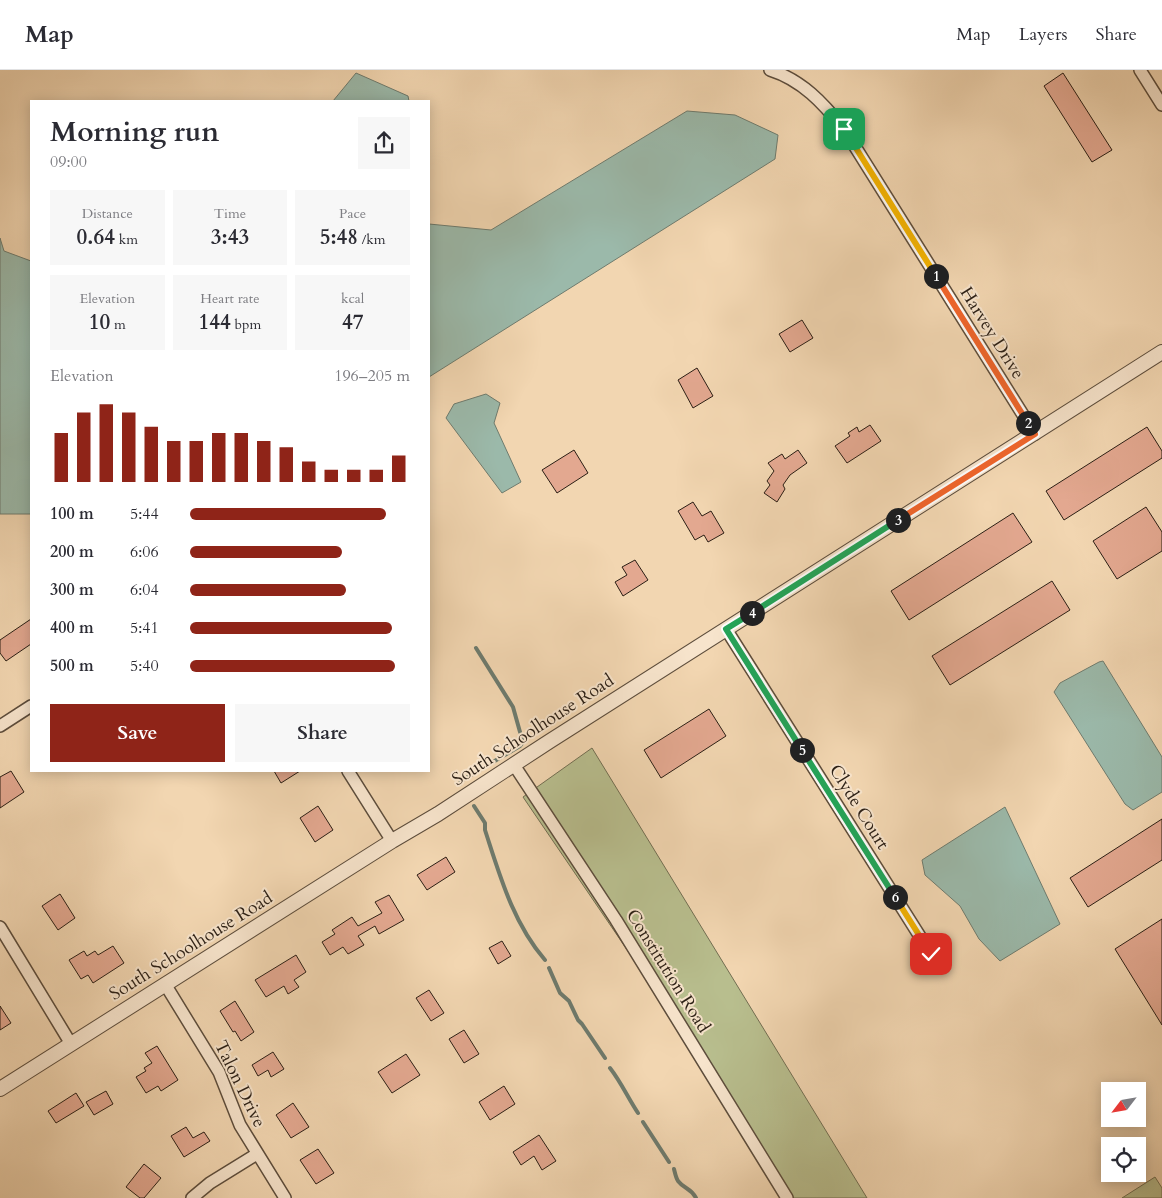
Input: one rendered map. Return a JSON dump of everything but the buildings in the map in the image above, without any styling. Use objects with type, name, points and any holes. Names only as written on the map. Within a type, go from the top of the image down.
[{"type":"street","name":"Harvey Drive","points":[[770,70],[805,87],[827,108],[844,129],[1035,434]]},
{"type":"street","points":[[1140,70],[1162,105]]},
{"type":"street","name":"South Schoolhouse Road","points":[[0,1089],[392,841],[438,814],[1162,352]]},
{"type":"street","name":"Clyde Court","points":[[726,629],[931,954]]},
{"type":"street","points":[[0,726],[30,707]]},
{"type":"street","name":"Constitution Road","points":[[514,765],[616,920],[787,1198]]},
{"type":"street","points":[[349,772],[392,841]]},
{"type":"street","points":[[0,927],[71,1044]]},
{"type":"street","name":"Talon Drive","points":[[165,984],[219,1072],[240,1126],[285,1198]]},
{"type":"street","points":[[192,1198],[210,1184],[257,1154]]},
{"type":"green space","points":[[592,748],[867,1198],[782,1198],[647,979],[523,797]]},
{"type":"green space","points":[[1155,1177],[1162,1188],[1162,1198],[1122,1198]]},
{"type":"shaded area","points":[[356,73],[408,96],[409,100],[334,100]]},
{"type":"shaded area","points":[[687,111],[735,115],[778,135],[775,159],[430,376],[430,224],[491,230]]},
{"type":"shaded area","points":[[0,238],[4,251],[30,261],[30,514],[0,514]]},
{"type":"shaded area","points":[[486,394],[500,403],[494,423],[521,482],[502,493],[446,418],[454,404]]},
{"type":"shaded area","points":[[1103,661],[1162,757],[1162,792],[1133,810],[1125,804],[1054,692],[1060,683]]},
{"type":"shaded area","points":[[1005,807],[1060,924],[1000,961],[979,939],[960,906],[925,875],[922,860]]},
{"type":"waterway","points":[[476,648],[513,707],[520,732]]},
{"type":"waterway","points":[[460,784],[461,781],[520,746],[523,742],[522,739]]},
{"type":"waterway","points":[[474,806],[485,823],[485,830],[496,865],[516,915],[524,931],[545,960]]},
{"type":"waterway","points":[[549,968],[560,993],[569,1001],[578,1020],[605,1058]]},
{"type":"waterway","points":[[610,1068],[638,1113]]},
{"type":"waterway","points":[[643,1122],[669,1162]]},
{"type":"waterway","points":[[674,1169],[678,1181],[692,1192],[696,1198]]},
{"type":"route","points":[[844,129],[1035,434],[726,629],[931,954]]}]
